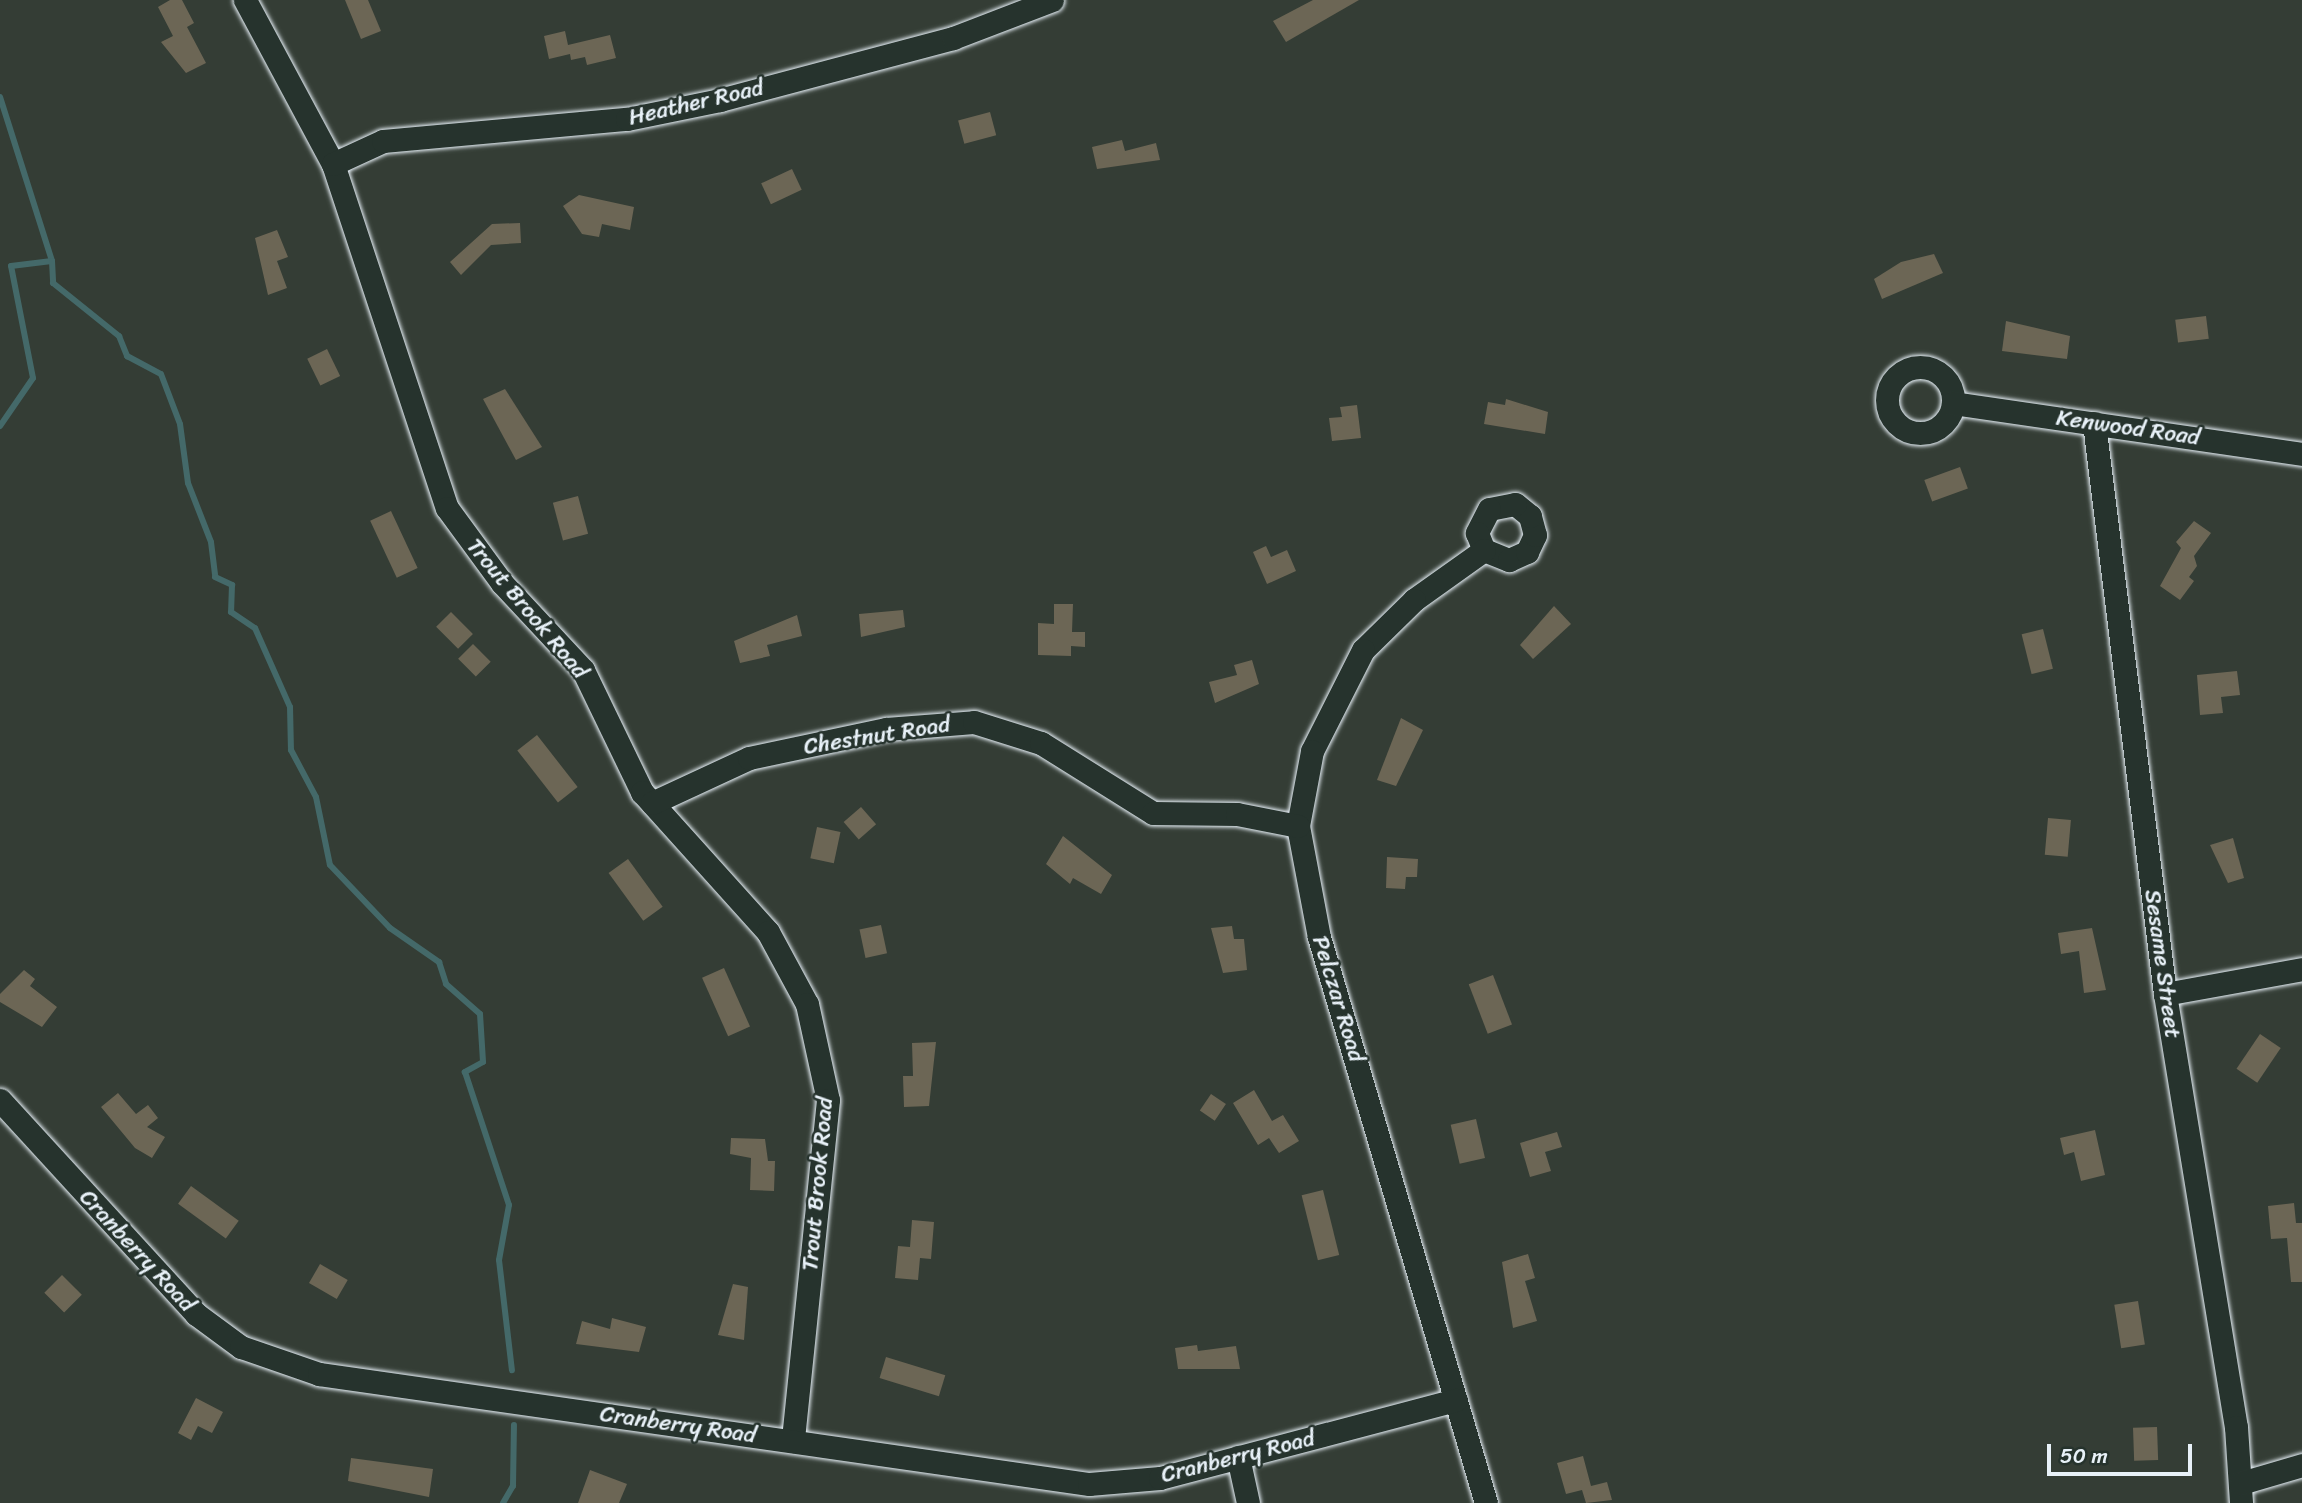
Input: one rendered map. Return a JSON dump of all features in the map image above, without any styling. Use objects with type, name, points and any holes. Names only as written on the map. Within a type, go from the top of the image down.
[{"type":"street","name":"Trout Brook Road","points":[[244,0],[333,164],[436,487],[478,553],[583,670],[652,803],[768,932],[818,1035],[826,1132],[793,1441]]},
{"type":"street","name":"Heather Road","points":[[333,164],[383,141],[627,119],[720,100],[953,38],[1052,0]]},
{"type":"street","name":"Kenwood Road","points":[[1954,402],[2302,454]]},
{"type":"street","name":"Sesame Street","points":[[2094,424],[2165,994],[2241,1493]]},
{"type":"street","name":"Pelczar Road","points":[[1484,550],[1389,622],[1351,667],[1312,751],[1298,826],[1319,937],[1486,1503]]},
{"type":"street","name":"Chestnut Road","points":[[652,803],[749,758],[886,729],[974,722],[1041,743],[1153,813],[1237,814],[1298,826]]},
{"type":"street","points":[[2165,994],[2302,968]]},
{"type":"street","name":"Cranberry Road","points":[[0,1100],[174,1295],[218,1332],[265,1359],[347,1379],[1089,1484],[1160,1478],[1456,1400]]},
{"type":"street","points":[[1238,1457],[1248,1503]]},
{"type":"street","points":[[2241,1493],[2302,1465]]},
{"type":"building","points":[[170,0],[182,0],[194,23],[187,27],[206,63],[186,73],[161,42],[173,36],[158,7]]},
{"type":"building","points":[[345,0],[368,0],[381,31],[361,39]]},
{"type":"building","points":[[1313,0],[1359,0],[1286,42],[1273,21]]},
{"type":"building","points":[[565,31],[568,45],[610,35],[616,58],[587,65],[585,57],[571,60],[570,54],[549,59],[544,36]]},
{"type":"building","points":[[990,112],[996,135],[964,144],[958,121]]},
{"type":"building","points":[[1122,140],[1125,151],[1156,143],[1160,160],[1097,169],[1092,147]]},
{"type":"building","points":[[792,169],[802,190],[771,204],[761,183]]},
{"type":"building","points":[[579,195],[634,207],[630,230],[602,224],[599,237],[582,234],[563,206]]},
{"type":"building","points":[[520,223],[521,243],[491,245],[461,275],[450,262],[492,224]]},
{"type":"building","points":[[277,230],[288,257],[277,261],[287,288],[268,295],[255,238]]},
{"type":"building","points":[[1934,254],[1943,273],[1882,299],[1874,279],[1901,262]]},
{"type":"building","points":[[2206,316],[2209,339],[2178,343],[2175,320]]},
{"type":"building","points":[[2006,321],[2070,336],[2067,359],[2002,351]]},
{"type":"building","points":[[327,349],[340,376],[320,386],[307,359]]},
{"type":"building","points":[[505,389],[542,447],[516,460],[483,399]]},
{"type":"building","points":[[1506,399],[1548,412],[1545,434],[1484,424],[1488,402],[1505,405]]},
{"type":"building","points":[[1357,405],[1361,438],[1332,441],[1329,418],[1342,417],[1340,407]]},
{"type":"building","points":[[1960,467],[1968,489],[1932,502],[1924,480]]},
{"type":"building","points":[[578,496],[588,534],[563,540],[553,503]]},
{"type":"building","points":[[391,511],[418,568],[397,578],[370,521]]},
{"type":"building","points":[[2194,521],[2211,533],[2194,556],[2197,566],[2189,577],[2194,581],[2180,600],[2160,586],[2181,548],[2176,542]]},
{"type":"building","points":[[1266,546],[1271,557],[1287,550],[1296,571],[1267,584],[1253,552]]},
{"type":"building","points":[[1054,604],[1073,604],[1072,632],[1085,632],[1085,647],[1071,646],[1071,656],[1038,655],[1038,623],[1054,624]]},
{"type":"building","points":[[1554,606],[1571,624],[1533,659],[1520,645]]},
{"type":"building","points":[[903,610],[905,627],[861,637],[859,614]]},
{"type":"building","points":[[451,612],[473,634],[458,649],[436,627]]},
{"type":"building","points":[[797,615],[802,636],[767,645],[770,656],[740,663],[734,641]]},
{"type":"building","points":[[2043,629],[2053,669],[2032,674],[2022,634]]},
{"type":"building","points":[[473,644],[491,662],[476,677],[458,659]]},
{"type":"building","points":[[1252,660],[1259,684],[1215,703],[1209,682],[1237,675],[1234,665]]},
{"type":"building","points":[[2237,671],[2240,695],[2221,697],[2223,713],[2200,715],[2197,675]]},
{"type":"building","points":[[1401,718],[1423,730],[1396,786],[1377,780]]},
{"type":"building","points":[[537,735],[578,787],[558,802],[517,750]]},
{"type":"building","points":[[861,807],[876,824],[859,839],[844,822]]},
{"type":"building","points":[[2048,818],[2071,820],[2068,857],[2045,855]]},
{"type":"building","points":[[817,827],[840,832],[834,863],[810,858]]},
{"type":"building","points":[[1063,836],[1112,875],[1101,894],[1073,878],[1070,884],[1046,864]]},
{"type":"building","points":[[2233,838],[2244,878],[2228,883],[2210,845]]},
{"type":"building","points":[[1387,857],[1418,859],[1417,877],[1406,877],[1405,889],[1386,888]]},
{"type":"building","points":[[628,859],[663,907],[643,921],[609,873]]},
{"type":"building","points":[[881,925],[887,953],[866,958],[859,930]]},
{"type":"building","points":[[1232,926],[1234,939],[1244,939],[1247,970],[1223,973],[1211,928]]},
{"type":"building","points":[[2092,928],[2106,990],[2084,993],[2079,951],[2061,954],[2058,933]]},
{"type":"building","points":[[724,968],[750,1026],[728,1036],[702,978]]},
{"type":"building","points":[[24,970],[35,979],[30,986],[57,1007],[42,1027],[0,1002],[0,994]]},
{"type":"building","points":[[1493,975],[1512,1024],[1488,1034],[1469,984]]},
{"type":"building","points":[[2260,1034],[2281,1048],[2257,1083],[2237,1069]]},
{"type":"building","points":[[936,1042],[929,1106],[904,1107],[903,1076],[913,1076],[912,1043]]},
{"type":"building","points":[[1254,1090],[1272,1121],[1283,1115],[1299,1141],[1279,1153],[1269,1138],[1258,1145],[1233,1103]]},
{"type":"building","points":[[118,1093],[136,1114],[148,1105],[158,1118],[147,1127],[165,1137],[152,1158],[135,1148],[101,1107]]},
{"type":"building","points":[[1211,1094],[1226,1104],[1215,1121],[1200,1111]]},
{"type":"building","points":[[1476,1119],[1485,1158],[1460,1164],[1451,1125]]},
{"type":"building","points":[[2095,1130],[2105,1175],[2081,1181],[2074,1152],[2064,1155],[2060,1138]]},
{"type":"building","points":[[1557,1132],[1562,1147],[1545,1152],[1551,1171],[1530,1177],[1520,1143]]},
{"type":"building","points":[[731,1138],[765,1139],[768,1161],[775,1161],[774,1191],[750,1190],[751,1158],[730,1154]]},
{"type":"building","points":[[191,1186],[239,1221],[226,1238],[178,1204]]},
{"type":"building","points":[[1323,1190],[1339,1255],[1318,1260],[1302,1195]]},
{"type":"building","points":[[2294,1203],[2296,1223],[2302,1223],[2302,1282],[2291,1282],[2287,1238],[2271,1239],[2268,1206]]},
{"type":"building","points":[[912,1220],[934,1222],[931,1259],[920,1258],[918,1280],[895,1278],[898,1246],[910,1247]]},
{"type":"building","points":[[1528,1254],[1535,1278],[1525,1281],[1537,1321],[1513,1328],[1502,1262]]},
{"type":"building","points":[[320,1264],[348,1280],[337,1299],[309,1283]]},
{"type":"building","points":[[62,1275],[82,1295],[64,1312],[44,1293]]},
{"type":"building","points":[[733,1284],[748,1287],[744,1340],[718,1335]]},
{"type":"building","points":[[2138,1301],[2145,1344],[2121,1348],[2114,1305]]},
{"type":"building","points":[[612,1318],[646,1327],[639,1352],[576,1344],[582,1321],[610,1329]]},
{"type":"building","points":[[1197,1345],[1198,1351],[1236,1346],[1240,1369],[1178,1369],[1175,1348]]},
{"type":"building","points":[[886,1357],[945,1375],[939,1396],[880,1378]]},
{"type":"building","points":[[196,1398],[223,1412],[212,1433],[198,1426],[191,1440],[178,1433]]},
{"type":"building","points":[[2157,1427],[2158,1460],[2134,1461],[2133,1428]]},
{"type":"building","points":[[1583,1456],[1591,1486],[1607,1482],[1612,1500],[1586,1503],[1582,1490],[1566,1494],[1557,1463]]},
{"type":"building","points":[[351,1458],[433,1469],[429,1497],[348,1481]]},
{"type":"building","points":[[590,1470],[627,1484],[619,1503],[578,1503]]},
{"type":"waterway","points":[[0,97],[52,261]]},
{"type":"waterway","points":[[0,426],[33,378],[11,266],[52,261],[53,283],[119,336],[127,356],[161,374],[180,424],[188,483],[211,542],[215,577],[232,585],[231,612],[255,628],[290,707],[291,750],[316,797],[330,865],[390,928],[439,962],[446,984],[480,1014],[483,1062],[465,1072],[509,1205],[499,1260],[512,1370]]},
{"type":"waterway","points":[[503,1503],[513,1486],[514,1425]]}]
